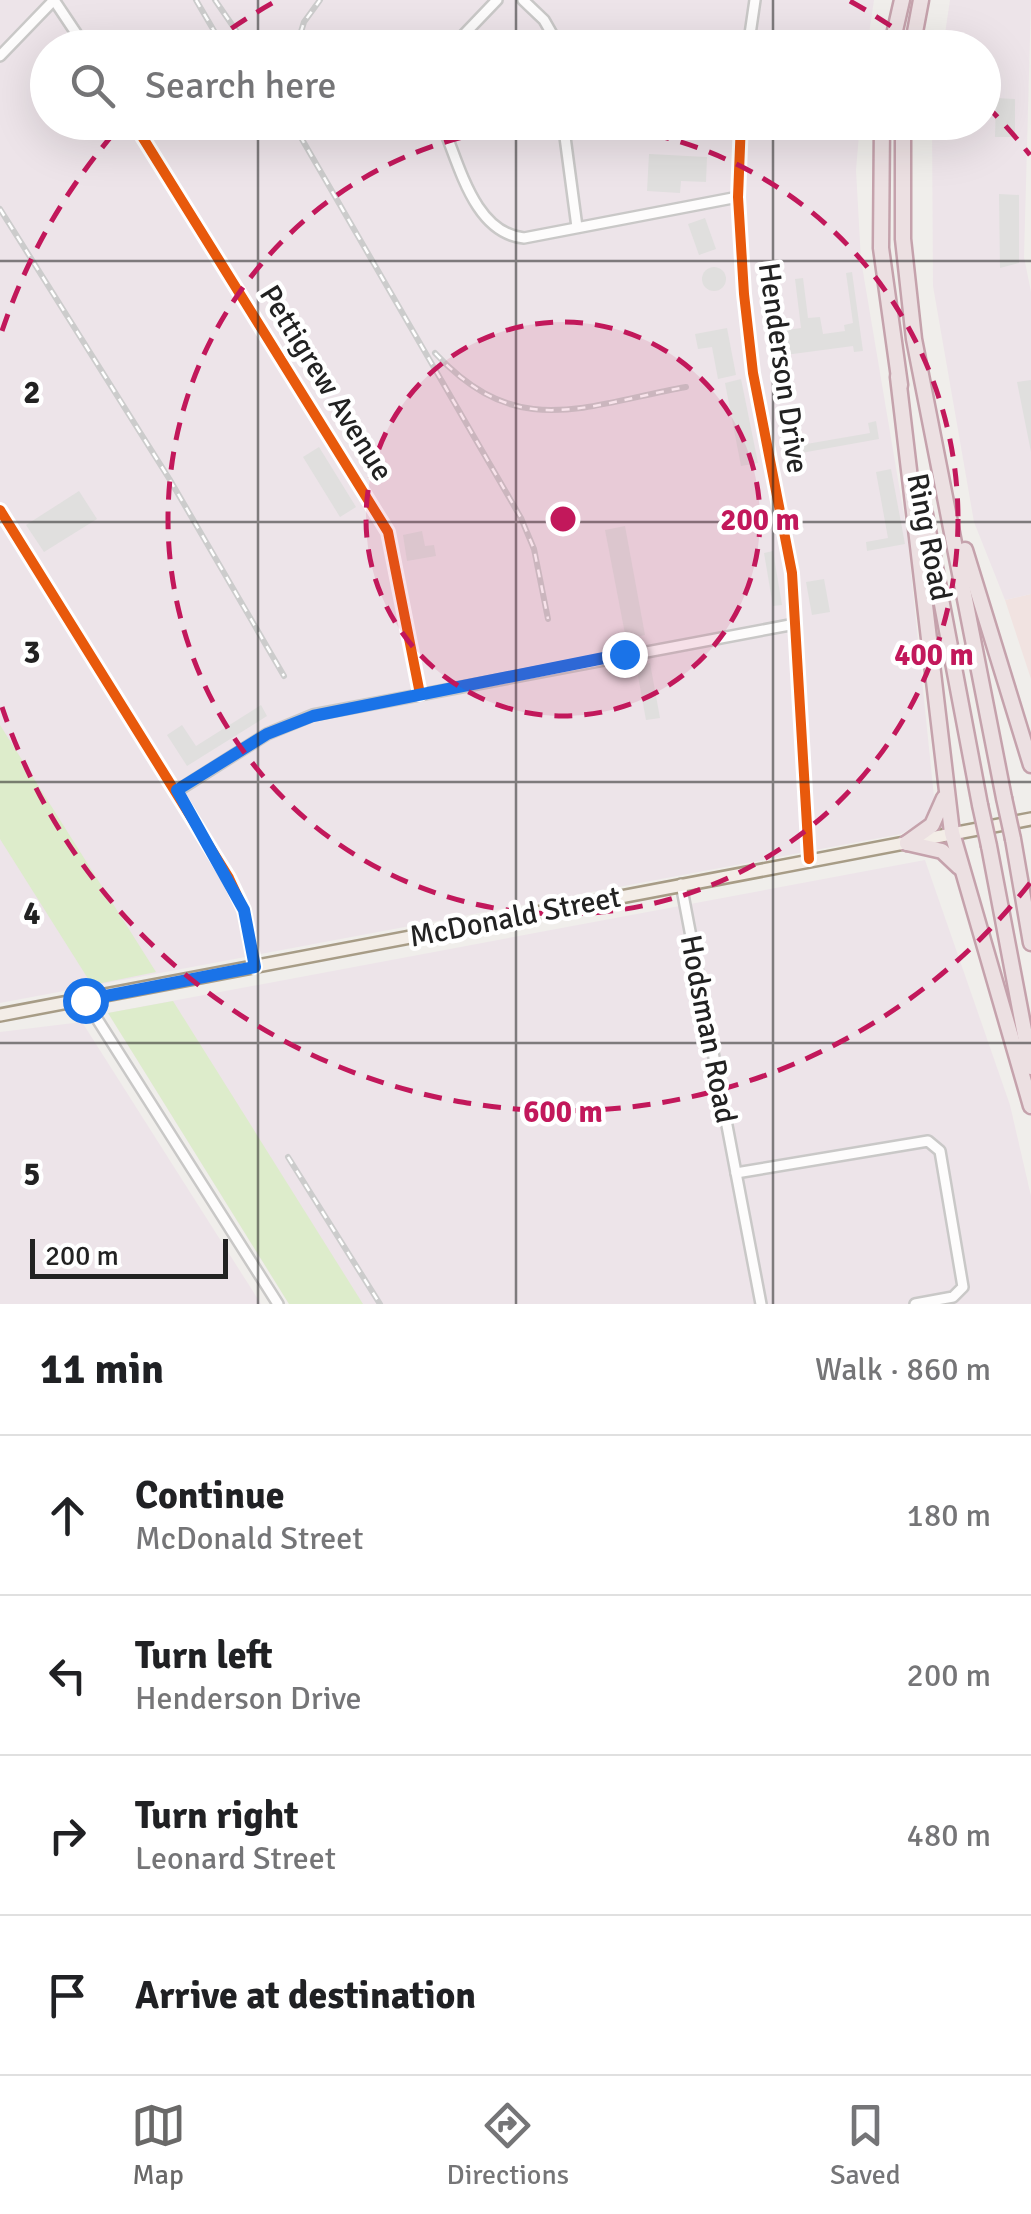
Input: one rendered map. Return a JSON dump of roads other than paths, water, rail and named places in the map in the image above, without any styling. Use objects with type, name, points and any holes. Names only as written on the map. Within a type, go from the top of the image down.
[{"type":"highway","points":[[895,30],[902,0]]},
{"type":"highway","points":[[915,30],[921,0]]},
{"type":"highway","name":"Ring Road","points":[[882,140],[881,248],[898,376],[1031,1067]]},
{"type":"highway","name":"Ring Road","points":[[903,140],[906,270],[914,339],[1031,942]]},
{"type":"highway","points":[[898,376],[952,833],[1031,1106]]},
{"type":"highway","points":[[938,453],[1031,765]]},
{"type":"highway","points":[[907,843],[938,816],[945,792]]},
{"type":"highway","points":[[907,843],[942,851],[962,872]]},
{"type":"main road","name":"McDonald Street","points":[[0,1015],[1031,819]]},
{"type":"street","points":[[0,56],[54,0],[74,30]]},
{"type":"street","points":[[468,30],[497,0]]},
{"type":"street","points":[[524,0],[550,30]]},
{"type":"street","points":[[751,30],[755,0]]},
{"type":"street","name":"Pettigrew Avenue","points":[[144,140],[388,532],[420,694]]},
{"type":"street","points":[[449,140],[483,215],[497,230],[524,238],[738,197]]},
{"type":"street","points":[[565,140],[577,227]]},
{"type":"street","name":"Henderson Drive","points":[[740,140],[738,197],[754,373],[792,573],[809,860]]},
{"type":"street","points":[[0,510],[177,790],[244,910],[255,967]]},
{"type":"street","points":[[177,790],[292,722],[420,694],[795,624]]},
{"type":"street","name":"Hodsman Road","points":[[681,884],[761,1304]]},
{"type":"street","points":[[85,1000],[278,1304]]},
{"type":"street","points":[[736,1173],[928,1142],[940,1151],[962,1288],[953,1297],[916,1304]]},
{"type":"railway","points":[[196,0],[214,30]]},
{"type":"railway","points":[[215,0],[236,30]]},
{"type":"railway","points":[[302,30],[320,0]]},
{"type":"railway","points":[[302,140],[521,518],[534,549],[548,619]]},
{"type":"railway","points":[[0,209],[170,480],[284,676]]},
{"type":"railway","points":[[435,353],[465,381],[494,398],[523,407],[582,408],[686,387]]},
{"type":"railway","points":[[288,1157],[380,1304]]}]
